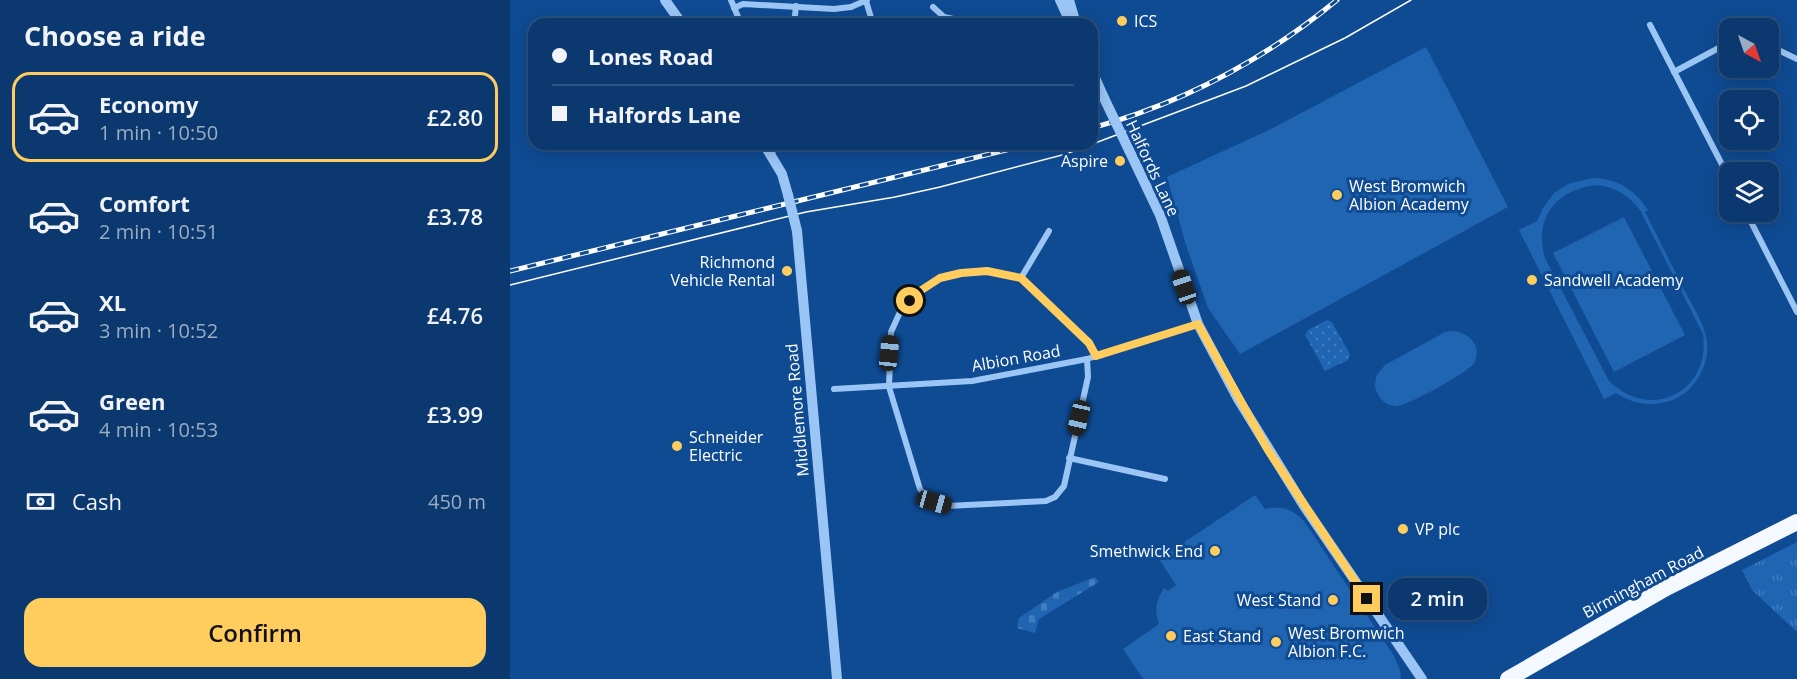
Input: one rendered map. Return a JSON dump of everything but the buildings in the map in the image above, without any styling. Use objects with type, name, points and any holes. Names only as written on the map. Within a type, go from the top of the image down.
[{"type":"highway","name":"Birmingham Road","points":[[1508,679],[1666,588],[1797,522]]},
{"type":"street","points":[[665,0],[678,18]]},
{"type":"street","points":[[731,0],[738,18]]},
{"type":"street","points":[[734,8],[743,4],[834,9],[851,7],[867,0],[872,18]]},
{"type":"street","points":[[1060,0],[1068,18]]},
{"type":"street","points":[[1069,0],[1074,18]]},
{"type":"street","points":[[795,18],[796,6]]},
{"type":"street","points":[[933,7],[941,18]]},
{"type":"street","points":[[1650,25],[1721,162]]},
{"type":"street","points":[[1674,72],[1719,48]]},
{"type":"street","points":[[1779,50],[1797,59]]},
{"type":"street","name":"Halfords Lane","points":[[1098,84],[1160,215],[1198,324],[1238,399],[1278,466],[1422,679]]},
{"type":"street","name":"Middlemore Road","points":[[768,150],[782,174],[797,231],[837,679]]},
{"type":"street","points":[[1751,222],[1797,312]]},
{"type":"street","points":[[1021,278],[1049,231]]},
{"type":"street","points":[[1087,359],[1088,377],[1064,486],[1055,497],[1046,501],[947,506],[926,497],[920,489],[889,387],[891,332],[901,310],[920,291],[940,278],[961,273],[987,271],[1021,278],[1089,343],[1096,356]]},
{"type":"street","name":"Albion Road","points":[[834,390],[972,381],[1087,359],[1198,324]]},
{"type":"street","points":[[1069,458],[1165,479]]},
{"type":"green space","name":"West Bromwich Albion Academy","points":[[1426,47],[1508,207],[1240,354],[1208,308],[1186,245],[1167,177],[1271,129]]},
{"type":"green space","points":[[1593,178],[1610,180],[1625,186],[1648,210],[1645,212],[1699,317],[1706,336],[1707,354],[1702,372],[1691,387],[1677,398],[1661,403],[1645,404],[1616,393],[1604,399],[1519,230],[1537,221],[1554,193],[1568,184]],"holes":[[[1605,186],[1622,193],[1640,210],[1703,334],[1703,354],[1698,372],[1688,385],[1675,395],[1659,399],[1643,399],[1625,393],[1609,381],[1545,258],[1542,230],[1552,208],[1560,199],[1583,187]]]},
{"type":"green space","points":[[1624,217],[1685,335],[1614,372],[1553,253]]},
{"type":"green space","points":[[1327,320],[1332,322],[1350,354],[1348,360],[1325,371],[1305,335],[1308,330]]},
{"type":"green space","points":[[1453,331],[1469,337],[1476,346],[1476,357],[1470,367],[1437,388],[1403,405],[1393,406],[1382,400],[1375,386],[1376,376],[1385,365],[1445,332]]},
{"type":"green space","points":[[1255,495],[1265,509],[1286,509],[1304,521],[1394,656],[1401,679],[1143,679],[1123,649],[1159,624],[1156,609],[1159,597],[1164,588],[1168,591],[1176,585],[1159,559]]},
{"type":"green space","points":[[1797,542],[1797,632],[1752,590],[1742,570]]},
{"type":"green space","points":[[1095,577],[1099,582],[1039,619],[1035,633],[1017,628],[1019,618],[1057,592]]},
{"type":"tram line","points":[[1098,142],[1246,86],[1345,38],[1411,0]]},
{"type":"tram line","points":[[510,285],[806,212],[940,187],[1077,150]]},
{"type":"railway","points":[[1098,126],[1158,106],[1221,77],[1281,42],[1337,0]]},
{"type":"railway","points":[[510,271],[1006,150]]},
{"type":"place","name":"ICS","points":[[1122,21]]},
{"type":"place","name":"Aspire","points":[[1120,161]]},
{"type":"place","name":"West Bromwich Albion Academy","points":[[1337,195]]},
{"type":"place","name":"Richmond Vehicle Rental","points":[[787,271]]},
{"type":"place","name":"Sandwell Academy","points":[[1532,280]]},
{"type":"place","name":"Schneider Electric","points":[[677,446]]},
{"type":"place","name":"VP plc","points":[[1403,529]]},
{"type":"place","name":"Smethwick End","points":[[1215,551]]},
{"type":"place","name":"West Stand","points":[[1333,600]]},
{"type":"place","name":"East Stand","points":[[1171,636]]},
{"type":"place","name":"West Bromwich Albion F.C.","points":[[1276,642]]},
{"type":"route","points":[[910,301],[920,291],[940,278],[961,273],[987,271],[1021,278],[1089,343],[1096,356],[1198,324],[1268,450],[1367,599]]}]
